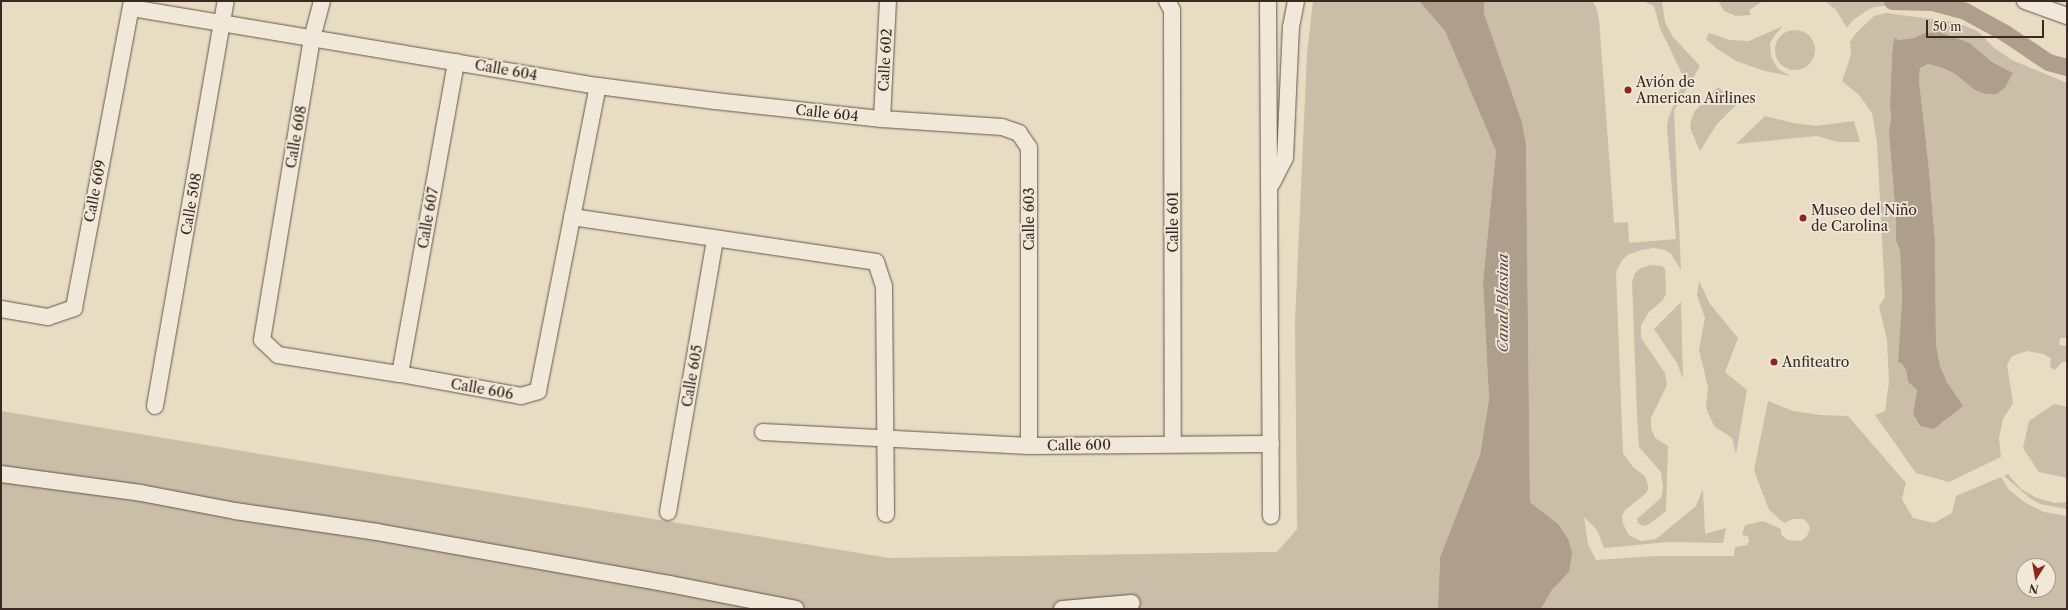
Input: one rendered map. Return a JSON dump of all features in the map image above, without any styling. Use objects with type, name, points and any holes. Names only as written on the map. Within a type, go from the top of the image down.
[{"type":"street","name":"Calle 508","points":[[155,406],[226,1]]},
{"type":"street","name":"Calle 608","points":[[272,273],[312,38],[322,1]]},
{"type":"street","name":"Calle 602","points":[[882,120],[888,1]]},
{"type":"street","name":"Calle 601","points":[[1168,1],[1172,10],[1173,444]]},
{"type":"street","points":[[1268,1],[1271,516]]},
{"type":"street","points":[[1270,187],[1285,158],[1290,26],[1296,1]]},
{"type":"street","points":[[2025,1],[2067,16]]},
{"type":"street","name":"Calle 604","points":[[132,4],[222,23],[598,86],[882,120]]},
{"type":"street","name":"Calle 609","points":[[1,309],[48,317],[74,308],[132,4]]},
{"type":"street","name":"Calle 607","points":[[400,374],[456,62]]},
{"type":"street","name":"Calle 606","points":[[272,273],[262,340],[278,355],[400,374],[521,396],[538,391],[598,86]]},
{"type":"street","name":"Calle 603","points":[[882,120],[1002,127],[1019,133],[1029,148],[1029,446]]},
{"type":"street","points":[[572,217],[876,262],[884,286],[886,514]]},
{"type":"street","name":"Calle 605","points":[[668,512],[715,239]]},
{"type":"street","name":"Calle 600","points":[[763,432],[1029,446],[1271,444]]},
{"type":"street","points":[[1,474],[141,493],[236,511],[377,532],[669,584],[796,609]]},
{"type":"street","points":[[1062,609],[1132,603]]},
{"type":"shaded area","points":[[1313,1],[1419,1],[1445,31],[1496,151],[1483,282],[1489,399],[1480,455],[1440,557],[1438,609],[1,609],[1,411],[889,558],[1277,552],[1297,529],[1295,322],[1307,54]]},
{"type":"shaded area","points":[[1484,1],[1592,1],[1596,7],[1599,19],[1614,223],[1628,222],[1629,243],[1676,239],[1667,128],[1668,119],[1683,82],[1683,76],[1660,28],[1654,6],[1643,1],[1662,1],[1665,22],[1673,37],[1700,66],[1674,111],[1681,270],[1671,254],[1665,250],[1654,248],[1641,250],[1627,255],[1621,262],[1616,272],[1623,453],[1633,467],[1645,476],[1648,485],[1648,490],[1644,495],[1625,510],[1622,516],[1623,524],[1629,535],[1641,541],[1656,539],[1696,506],[1703,489],[1705,534],[1726,528],[1723,543],[1669,542],[1604,548],[1597,530],[1584,517],[1588,544],[1596,560],[1656,556],[1734,556],[1735,547],[1747,545],[1749,541],[1748,536],[1742,535],[1745,525],[1763,521],[1781,529],[1781,534],[1787,540],[1801,541],[1807,536],[1810,528],[1807,522],[1803,519],[1793,519],[1784,523],[1769,510],[1754,470],[1768,401],[1793,411],[1820,415],[1848,416],[1906,483],[1902,499],[1913,518],[1934,523],[1952,513],[1956,496],[2001,477],[2009,490],[2024,502],[2044,512],[2067,516],[2067,609],[1541,609],[1552,590],[1569,572],[1558,524],[1530,502],[1526,144],[1522,122],[1484,13]]},
{"type":"shaded area","points":[[1718,1],[1763,1],[1749,10],[1751,15],[1736,16],[1724,11]]},
{"type":"shaded area","points":[[1825,1],[1878,1],[1890,5],[1874,7],[1866,11],[1852,21],[1847,28],[1836,10]]},
{"type":"shaded area","points":[[1886,13],[1947,21],[1966,26],[1979,32],[1993,47],[2012,60],[2067,83],[2067,338],[2060,338],[2059,345],[2067,346],[2067,362],[2062,362],[2055,370],[2050,367],[2051,359],[2044,354],[2027,351],[2012,356],[2007,365],[2013,403],[2003,419],[1999,438],[2001,457],[1949,482],[1916,473],[1875,415],[1885,411],[1889,382],[1887,340],[1879,306],[1885,297],[1877,142],[1872,113],[1859,95],[1842,81],[1851,55],[1850,42],[1856,33],[1874,16]],"holes":[[[1939,32],[1970,43],[1992,62],[2013,73],[2005,88],[1997,94],[1975,90],[1955,74],[1943,68],[1928,64],[1920,68],[1919,80],[1935,240],[1936,345],[1940,366],[1954,393],[1956,410],[1942,423],[1920,426],[1913,414],[1917,390],[1908,382],[1906,370],[1902,364],[1898,362],[1902,300],[1900,250],[1896,241],[1896,218],[1889,133],[1894,38],[1899,40],[1914,38],[1925,33]]]},
{"type":"shaded area","points":[[1783,26],[1770,43],[1771,57],[1778,69],[1790,76],[1765,71],[1736,61],[1716,48],[1706,39],[1709,33],[1730,40],[1749,41]]},
{"type":"shaded area","points":[[1799,30],[1806,33],[1812,39],[1815,50],[1814,58],[1806,67],[1799,70],[1791,70],[1784,67],[1776,58],[1775,46],[1778,39],[1787,31]]},
{"type":"shaded area","points":[[1718,87],[1738,103],[1717,124],[1700,151],[1690,128],[1691,120],[1695,111]]},
{"type":"shaded area","points":[[1765,116],[1793,123],[1816,126],[1854,121],[1860,142],[1838,142],[1817,136],[1736,144]]},
{"type":"shaded area","points":[[1651,265],[1662,266],[1665,269],[1666,294],[1663,300],[1649,312],[1641,325],[1641,338],[1665,373],[1667,385],[1651,418],[1651,428],[1655,438],[1668,446],[1666,511],[1648,525],[1643,526],[1638,523],[1637,519],[1661,498],[1663,488],[1661,472],[1639,447],[1637,415],[1632,282],[1635,273],[1641,268]]},
{"type":"shaded area","points":[[1699,281],[1710,304],[1738,338],[1725,372],[1747,390],[1736,454],[1732,438],[1714,426],[1706,408],[1708,387],[1699,350],[1705,318],[1697,295]]},
{"type":"shaded area","points":[[1681,302],[1683,379],[1677,363],[1654,329]]},
{"type":"shaded area","points":[[2054,404],[2067,407],[2067,478],[2039,472],[2023,448],[2029,421]]},
{"type":"shaded area","points":[[2008,474],[2021,489],[2037,498],[2055,503],[2067,502],[2067,509],[2040,504],[2031,499],[2004,476]]},
{"type":"water","name":"Canal Blasina","points":[[1419,1],[1484,1],[1484,13],[1522,122],[1526,144],[1530,502],[1558,524],[1568,539],[1572,553],[1569,572],[1552,590],[1541,609],[1438,609],[1440,557],[1480,455],[1489,399],[1483,282],[1496,151],[1445,31]]},
{"type":"water","points":[[1939,32],[1970,43],[1992,62],[2013,73],[2005,88],[1997,94],[1986,94],[1975,90],[1955,74],[1943,68],[1928,64],[1920,68],[1919,80],[1935,240],[1936,345],[1940,366],[1947,382],[1963,406],[1934,429],[1920,426],[1913,414],[1917,390],[1908,382],[1906,370],[1902,364],[1898,362],[1902,299],[1900,250],[1896,241],[1896,218],[1889,133],[1894,38],[1899,40],[1914,38],[1925,33]]},
{"type":"waterway","points":[[1892,1],[1932,2],[1965,11],[2005,33],[2048,62],[2067,67]]},
{"type":"place","name":"Avión de American Airlines","points":[[1628,90]]},
{"type":"place","name":"Museo del Niño de Carolina","points":[[1803,218]]},
{"type":"place","name":"Anfiteatro","points":[[1774,362]]}]
